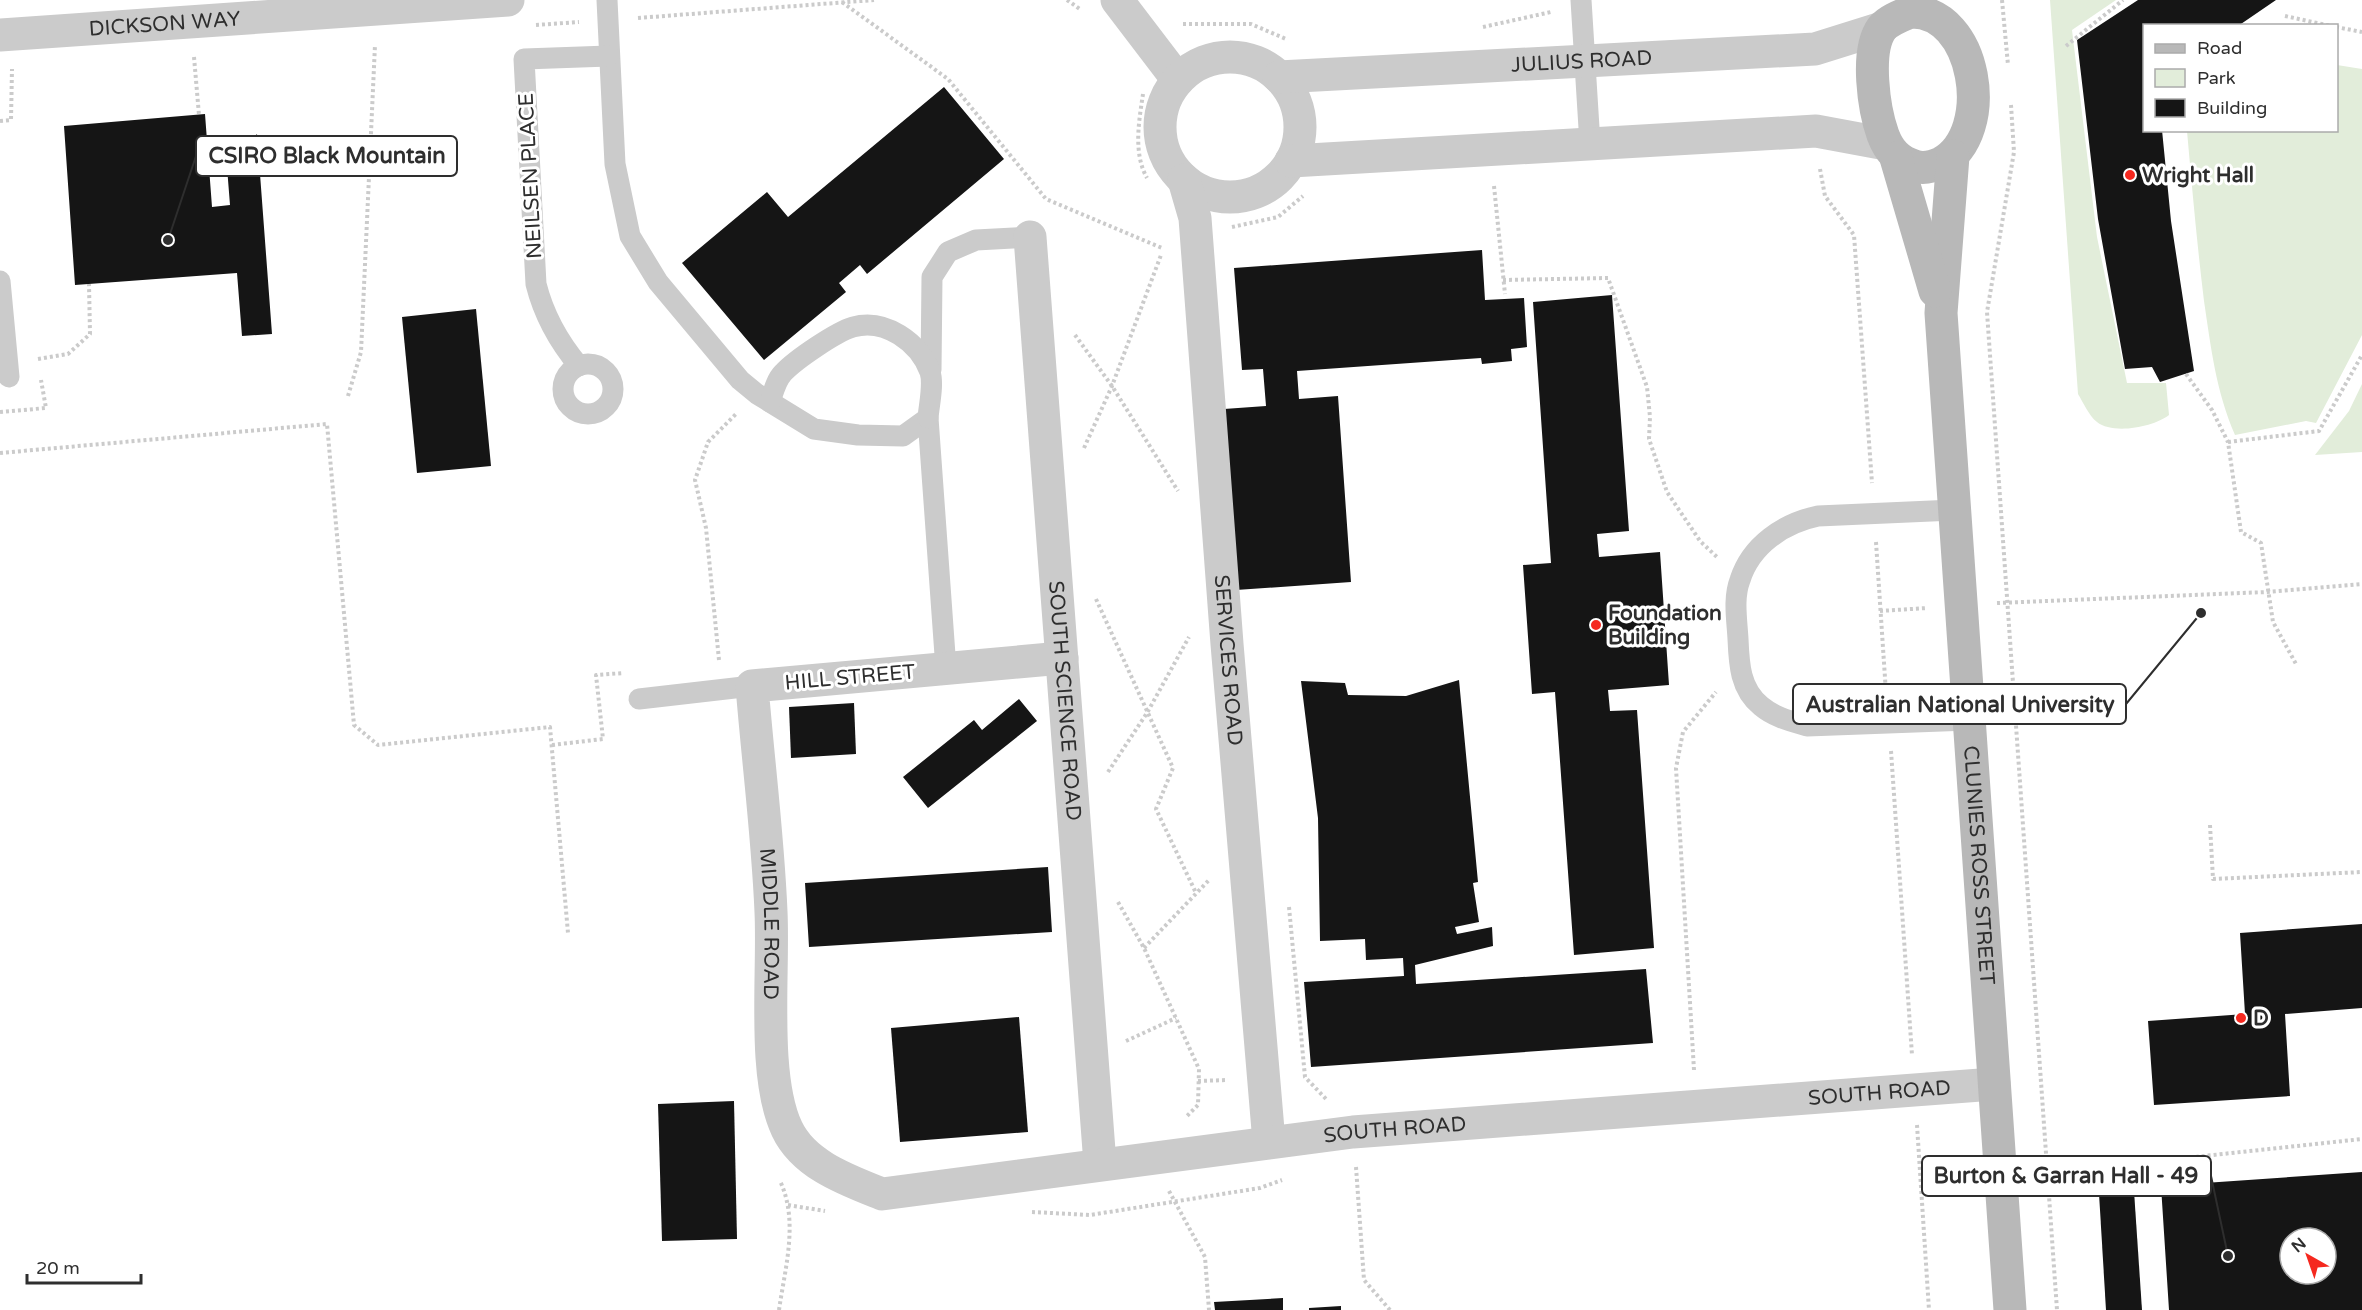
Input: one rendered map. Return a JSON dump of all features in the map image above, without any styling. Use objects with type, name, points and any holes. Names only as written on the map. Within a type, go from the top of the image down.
[{"type":"street","name":"DICKSON WAY","points":[[0,35],[508,0]]},
{"type":"street","points":[[1103,8],[1178,80]]},
{"type":"street","points":[[1291,161],[1815,130],[1891,151],[1915,166],[1932,167],[1953,156],[1970,126],[1973,86],[1946,14],[1910,12],[1889,16],[1877,39],[1875,107],[1891,151]]},
{"type":"street","name":"JULIUS ROAD","points":[[1279,76],[1815,49],[1889,16]]},
{"type":"street","points":[[1228,57],[1247,58],[1264,65],[1279,76],[1293,95],[1299,117],[1299,139],[1291,161],[1278,177],[1261,189],[1242,195],[1221,196],[1201,191],[1184,180],[1170,163],[1162,142],[1160,120],[1166,98],[1178,80],[1192,68],[1209,59],[1228,57]]},
{"type":"street","name":"CLUNIES ROSS STREET","points":[[1891,151],[1941,313]]},
{"type":"street","name":"CLUNIES ROSS STREET","points":[[1953,156],[1941,313],[2010,1310]]},
{"type":"street","name":"SERVICES ROAD","points":[[1184,180],[1196,218],[1269,1142]]},
{"type":"street","name":"SOUTH SCIENCE ROAD","points":[[1030,237],[1100,1164]]},
{"type":"street","name":"HILL STREET","points":[[737,688],[1062,658]]},
{"type":"street","name":"MIDDLE ROAD","points":[[737,688],[771,912],[776,1101],[787,1131],[807,1155]]},
{"type":"street","name":"SOUTH ROAD","points":[[807,1155],[840,1178],[882,1194],[1353,1132],[1994,1084]]},
{"type":"lane","points":[[607,0],[615,164],[630,236],[658,282],[740,380],[814,429],[858,435],[903,436],[928,418]]},
{"type":"lane","points":[[1582,3],[1590,144]]},
{"type":"lane","name":"NEILSEN PLACE","points":[[579,366],[552,329],[542,307],[536,284],[524,59],[609,56]]},
{"type":"lane","points":[[946,669],[928,418],[932,277],[948,252],[976,240],[1030,237]]},
{"type":"lane","points":[[0,281],[9,377]]},
{"type":"lane","points":[[764,398],[781,374],[807,353],[853,327],[878,327],[905,336],[919,351],[931,374]]},
{"type":"lane","points":[[1954,510],[1818,516],[1797,520],[1780,530],[1764,544],[1740,579],[1737,599],[1739,667],[1746,688],[1760,706],[1782,719],[1807,726],[1969,720]]},
{"type":"lane","name":"HILL STREET","points":[[639,699],[737,688]]},
{"type":"path","points":[[1067,0],[1103,8]]},
{"type":"path","points":[[2002,0],[2008,69]]},
{"type":"path","points":[[2066,46],[2123,0]]},
{"type":"path","points":[[842,2],[948,79],[1046,199],[1163,248],[1112,386],[1080,456]]},
{"type":"path","points":[[1475,29],[1582,3]]},
{"type":"path","points":[[2285,16],[2322,24]]},
{"type":"path","points":[[1180,24],[1251,24],[1291,41]]},
{"type":"path","points":[[2338,27],[2362,32]]},
{"type":"path","points":[[348,396],[361,352],[375,38]]},
{"type":"path","points":[[193,50],[199,115]]},
{"type":"path","points":[[1143,90],[1138,144],[1142,169],[1149,179]]},
{"type":"path","points":[[2011,104],[2014,152],[1987,312],[2057,1310]]},
{"type":"path","points":[[1820,179],[1825,196],[1854,235],[1929,1310]]},
{"type":"path","points":[[1503,280],[1608,278],[1647,387],[1650,417],[1649,439],[1666,492],[1700,541],[1740,579]]},
{"type":"path","points":[[0,412],[46,408],[37,359],[68,354],[90,334],[89,284]]},
{"type":"path","points":[[1073,332],[1112,386],[1180,496]]},
{"type":"path","points":[[2228,442],[2319,431],[2362,356]]},
{"type":"path","points":[[2186,374],[2212,410],[2228,442],[2241,532],[2261,543],[2273,622],[2296,664]]},
{"type":"path","points":[[737,688],[695,480],[708,442],[764,398]]},
{"type":"path","points":[[0,453],[327,424],[354,725],[378,745],[550,727],[568,933]]},
{"type":"path","points":[[2006,602],[2267,592],[2362,584]]},
{"type":"path","points":[[1095,598],[1173,768],[1156,809],[1196,893]]},
{"type":"path","points":[[1880,611],[1933,607]]},
{"type":"path","points":[[1074,823],[1147,713],[1193,631]]},
{"type":"path","points":[[1696,1107],[1676,768],[1683,732],[1693,717],[1739,667]]},
{"type":"path","points":[[552,746],[603,739],[596,675]]},
{"type":"path","points":[[2210,825],[2213,879],[2362,872]]},
{"type":"path","points":[[1144,948],[1244,844]]},
{"type":"path","points":[[1288,899],[1305,1077],[1332,1105],[1353,1132],[1364,1280],[1389,1310]]},
{"type":"path","points":[[1117,900],[1144,948],[1199,1069],[1198,1105],[1148,1158],[1205,1257],[1209,1310]]},
{"type":"path","points":[[1115,1046],[1176,1018]]},
{"type":"path","points":[[2148,1162],[2362,1139]]},
{"type":"green space","points":[[2050,0],[2116,0],[2072,30],[2097,237],[2127,383],[2166,383],[2169,415],[2144,426],[2123,429],[2104,426],[2091,416],[2078,394]]},
{"type":"green space","points":[[2338,65],[2362,69],[2362,335],[2316,423],[2306,421],[2235,435],[2228,419],[2215,369],[2199,258],[2187,132],[2338,132]]},
{"type":"green space","points":[[2362,384],[2362,452],[2315,455],[2349,411]]},
{"type":"building","name":"Wright Hall","points":[[2138,0],[2276,0],[2241,24],[2143,24],[2143,132],[2162,132],[2171,221],[2194,371],[2160,382],[2152,367],[2125,369],[2098,219],[2077,40]]},
{"type":"building","points":[[944,87],[1004,159],[867,274],[860,265],[839,283],[846,292],[764,360],[682,263],[767,192],[788,217]]},
{"type":"building","points":[[205,114],[212,207],[230,205],[227,167],[257,134],[272,334],[242,336],[237,273],[75,285],[64,126]]},
{"type":"building","points":[[1482,250],[1485,300],[1524,298],[1527,347],[1511,349],[1512,361],[1482,364],[1481,358],[1297,371],[1299,399],[1338,396],[1351,582],[1236,590],[1224,409],[1266,406],[1263,369],[1242,370],[1234,268]]},
{"type":"building","name":"Foundation Building","points":[[1612,295],[1629,531],[1597,534],[1599,557],[1660,552],[1669,685],[1608,690],[1610,711],[1637,710],[1654,948],[1574,955],[1555,692],[1532,694],[1523,565],[1551,563],[1533,302]]},
{"type":"building","points":[[476,309],[491,466],[417,473],[402,317]]},
{"type":"building","points":[[1459,680],[1478,882],[1473,883],[1479,922],[1455,927],[1457,934],[1492,927],[1493,946],[1415,965],[1416,984],[1646,969],[1653,1043],[1311,1067],[1304,982],[1404,976],[1403,958],[1366,960],[1365,939],[1320,941],[1318,818],[1301,681],[1345,683],[1348,695],[1406,696]]},
{"type":"building","points":[[1019,699],[1037,721],[928,808],[903,777],[974,720],[982,730]]},
{"type":"building","points":[[854,703],[856,754],[791,758],[789,707]]},
{"type":"building","points":[[1048,867],[1052,932],[809,947],[805,883]]},
{"type":"building","name":"D","points":[[2362,924],[2362,1008],[2285,1014],[2290,1096],[2154,1105],[2148,1021],[2245,1014],[2240,933]]},
{"type":"building","points":[[1019,1017],[1028,1132],[900,1142],[891,1028]]},
{"type":"building","points":[[734,1101],[737,1239],[662,1241],[658,1104]]},
{"type":"building","points":[[2122,1158],[2134,1191],[2142,1310],[2106,1310],[2097,1160]]},
{"type":"building","points":[[2362,1172],[2362,1310],[2169,1310],[2161,1186]]},
{"type":"building","points":[[1283,1298],[1283,1310],[1215,1310],[1214,1302]]},
{"type":"building","points":[[1341,1306],[1341,1310],[1309,1310],[1309,1308]]},
{"type":"place","name":"Wright Hall","points":[[2130,175]]},
{"type":"place","name":"CSIRO Black Mountain","points":[[168,240]]},
{"type":"place","name":"Australian National University","points":[[2201,613]]},
{"type":"place","name":"Foundation Building","points":[[1596,625]]},
{"type":"place","name":"D","points":[[2241,1018]]},
{"type":"place","name":"Burton & Garran Hall - 49","points":[[2228,1256]]}]
